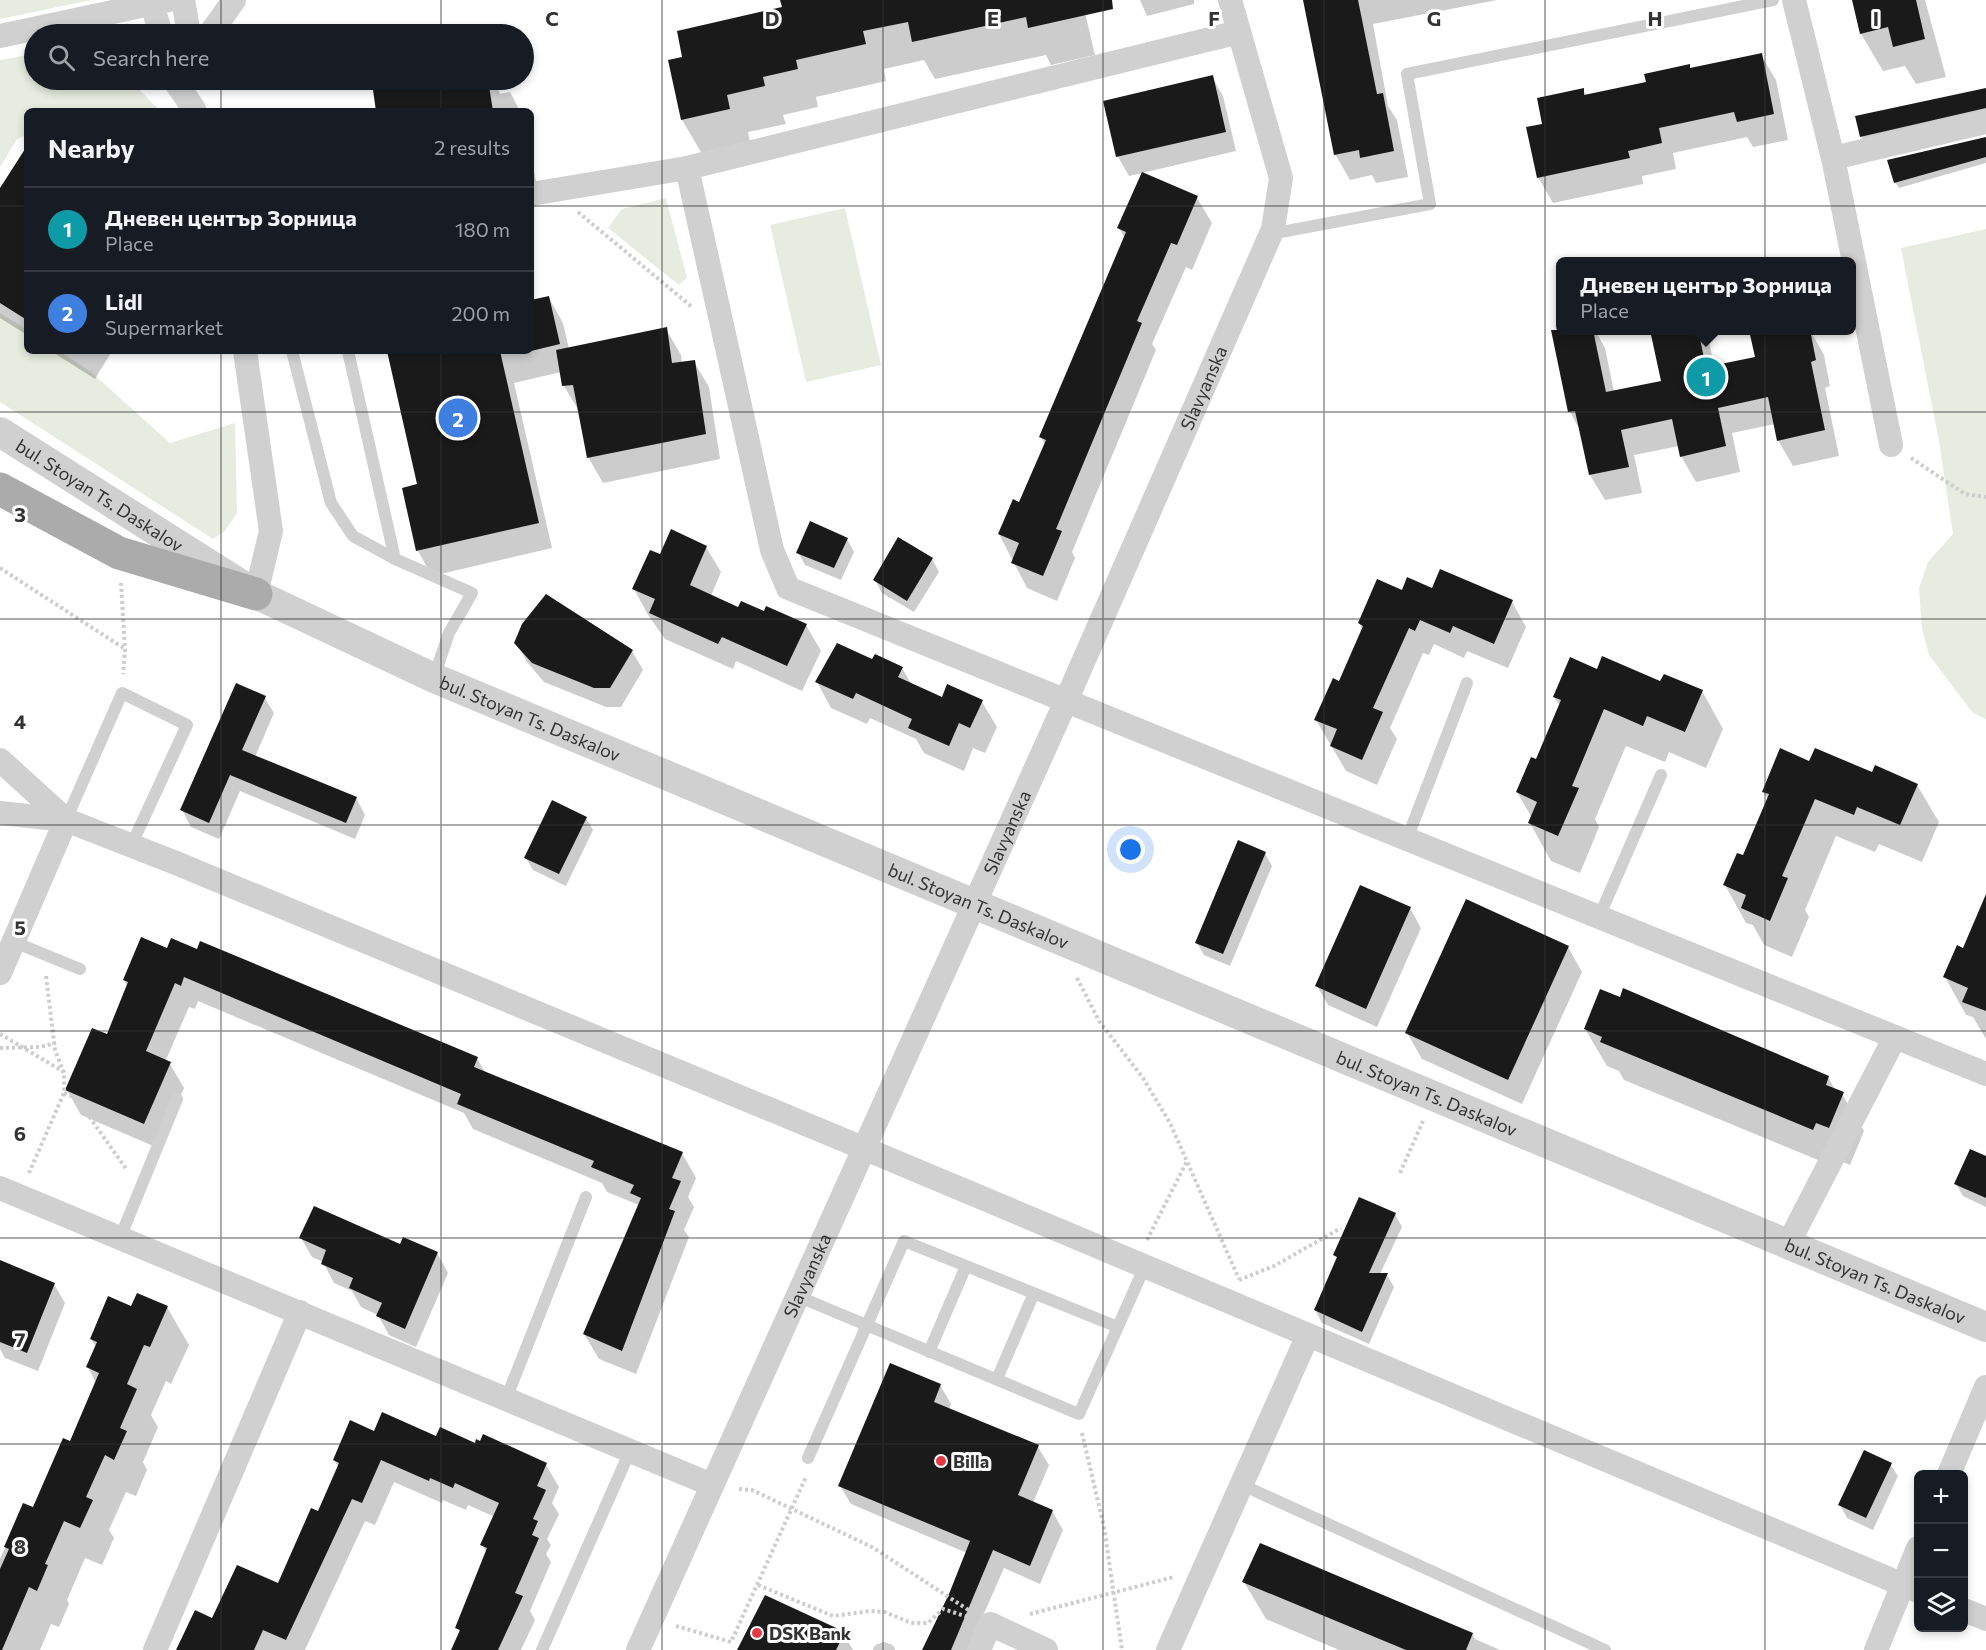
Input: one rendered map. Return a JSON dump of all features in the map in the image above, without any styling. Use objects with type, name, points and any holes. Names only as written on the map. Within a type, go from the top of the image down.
[{"type":"main road","points":[[0,489],[119,553],[255,594]]},
{"type":"street","points":[[183,0],[187,24]]},
{"type":"street","points":[[217,24],[234,0]]},
{"type":"street","name":"Slavyanska","points":[[638,1650],[1066,701],[1270,234],[1281,178],[1230,0]]},
{"type":"street","points":[[1794,0],[1833,158],[1853,257]]},
{"type":"street","points":[[51,24],[161,2],[160,24]]},
{"type":"street","points":[[60,22],[65,24]]},
{"type":"street","points":[[0,36],[24,30]]},
{"type":"street","points":[[541,193],[687,168],[1239,32]]},
{"type":"street","points":[[181,90],[194,108]]},
{"type":"street","points":[[195,90],[195,108]]},
{"type":"street","points":[[1833,158],[1986,122]]},
{"type":"street","points":[[687,168],[772,550],[788,588],[1986,1074]]},
{"type":"street","points":[[1856,272],[1891,445]]},
{"type":"street","points":[[245,354],[272,531],[255,594]]},
{"type":"street","name":"bul. Stoyan Ts. Daskalov","points":[[0,432],[255,594],[434,678],[1986,1327]]},
{"type":"street","points":[[0,760],[66,820]]},
{"type":"street","points":[[0,813],[66,820],[131,846],[863,1148],[1911,1588]]},
{"type":"street","points":[[0,973],[66,820]]},
{"type":"street","points":[[1788,1244],[1895,1037]]},
{"type":"street","points":[[9,1192],[712,1485]]},
{"type":"street","points":[[155,1650],[300,1312]]},
{"type":"street","points":[[1168,1650],[1308,1335]]},
{"type":"street","points":[[1951,1470],[1986,1387]]},
{"type":"street","points":[[1876,1650],[1911,1588],[1914,1571]]},
{"type":"street","points":[[1968,1612],[1986,1620]]},
{"type":"street","points":[[979,1650],[990,1624],[1046,1650]]},
{"type":"lane","points":[[1270,234],[1430,204],[1407,74],[1773,0]]},
{"type":"lane","points":[[293,354],[331,503],[353,537],[395,559],[472,593],[449,633],[434,678]]},
{"type":"lane","points":[[349,354],[395,559]]},
{"type":"lane","points":[[1407,839],[1467,683]]},
{"type":"lane","points":[[66,820],[122,693],[187,725],[131,846]]},
{"type":"lane","points":[[1599,917],[1661,776]]},
{"type":"lane","points":[[14,942],[80,969]]},
{"type":"lane","points":[[120,1238],[177,1099]]},
{"type":"lane","points":[[507,1399],[586,1197]]},
{"type":"lane","points":[[808,1458],[904,1241],[1118,1328]]},
{"type":"lane","points":[[796,1296],[1079,1414],[1118,1328],[1140,1264]]},
{"type":"lane","points":[[929,1352],[966,1266]]},
{"type":"lane","points":[[997,1380],[1034,1293]]},
{"type":"lane","points":[[542,1650],[630,1451]]},
{"type":"lane","points":[[1240,1484],[1605,1650]]},
{"type":"lane","points":[[879,1650],[884,1648],[889,1650]]},
{"type":"path","points":[[541,193],[724,334]]},
{"type":"path","points":[[1891,445],[1965,494],[1986,497]]},
{"type":"path","points":[[119,553],[125,649],[122,693]]},
{"type":"path","points":[[0,568],[125,649]]},
{"type":"path","points":[[1069,942],[1078,985],[1100,1021],[1143,1078],[1170,1123],[1254,1312]]},
{"type":"path","points":[[9,1192],[63,1093],[64,1072],[55,1050],[44,954]]},
{"type":"path","points":[[0,1034],[64,1072]]},
{"type":"path","points":[[0,1048],[56,1043]]},
{"type":"path","points":[[63,1093],[76,1098],[140,1188]]},
{"type":"path","points":[[1400,1173],[1435,1096]]},
{"type":"path","points":[[1140,1264],[1187,1161]]},
{"type":"path","points":[[1204,1291],[1274,1266],[1341,1228]]},
{"type":"path","points":[[1079,1414],[1104,1527],[1122,1650]]},
{"type":"path","points":[[652,1618],[731,1642],[793,1509],[811,1464],[808,1458]]},
{"type":"path","points":[[712,1485],[752,1490],[872,1546],[990,1624]]},
{"type":"path","points":[[758,1585],[833,1616],[870,1611],[885,1612],[911,1623],[928,1623],[943,1609],[990,1624],[1203,1569]]},
{"type":"shaded area","points":[[0,0],[91,0],[0,19]]},
{"type":"shaded area","points":[[24,56],[24,90],[140,90],[157,108],[24,108],[24,136],[17,139],[0,167],[0,60]]},
{"type":"shaded area","points":[[666,198],[687,278],[679,285],[608,228],[622,209]]},
{"type":"shaded area","points":[[845,208],[881,365],[806,382],[770,225]]},
{"type":"shaded area","points":[[1986,229],[1986,719],[1973,713],[1929,655],[1922,629],[1919,588],[1928,562],[1953,534],[1939,441],[1901,248]]},
{"type":"shaded area","points":[[0,313],[24,328],[24,354],[64,354],[91,372],[170,443],[235,423],[237,513],[225,531],[213,539],[0,402]]},
{"type":"building","points":[[780,0],[1112,0],[1113,9],[1028,28],[1026,17],[912,42],[908,22],[863,31],[866,44],[796,60],[798,69],[763,77],[765,86],[727,95],[730,109],[681,120],[668,60],[682,57],[677,31],[782,7]]},
{"type":"building","points":[[1303,0],[1358,0],[1377,94],[1383,93],[1394,151],[1360,158],[1359,150],[1334,155]]},
{"type":"building","points":[[1852,0],[1916,0],[1925,39],[1893,47],[1888,27],[1860,34]]},
{"type":"building","points":[[1762,53],[1774,114],[1737,122],[1734,112],[1659,128],[1662,143],[1628,151],[1630,158],[1537,178],[1526,127],[1542,124],[1537,98],[1584,88],[1584,95],[1646,82],[1644,74],[1690,64],[1690,68]]},
{"type":"building","points":[[1213,75],[1226,132],[1116,157],[1103,101]]},
{"type":"building","points":[[1986,88],[1986,108],[1860,137],[1855,116]]},
{"type":"building","points":[[373,90],[490,90],[493,108],[376,108]]},
{"type":"building","points":[[1986,137],[1986,157],[1894,183],[1887,160]]},
{"type":"building","points":[[24,151],[24,318],[0,303],[0,188]]},
{"type":"building","points":[[1142,172],[1198,196],[1177,245],[1171,243],[1137,321],[1142,323],[1056,529],[1062,531],[1043,576],[1011,563],[1019,543],[998,534],[1013,499],[1019,502],[1046,440],[1039,437],[1126,232],[1117,228]]},
{"type":"building","points":[[549,296],[560,344],[534,350],[534,299]]},
{"type":"building","points":[[667,327],[672,363],[695,360],[706,434],[587,458],[573,385],[562,386],[556,350]]},
{"type":"building","points":[[1551,330],[1556,330],[1556,335],[1594,335],[1606,392],[1661,381],[1651,335],[1699,335],[1706,367],[1755,357],[1750,335],[1811,335],[1816,360],[1811,362],[1825,430],[1777,441],[1768,397],[1718,408],[1726,446],[1680,457],[1672,419],[1621,430],[1629,467],[1589,475],[1575,411],[1568,412]]},
{"type":"building","points":[[388,354],[501,354],[539,523],[416,551],[402,488],[417,484]]},
{"type":"building","points":[[810,521],[848,538],[834,568],[796,553]]},
{"type":"building","points":[[671,529],[707,546],[690,585],[738,607],[741,601],[764,611],[766,606],[807,624],[787,666],[722,637],[718,644],[649,613],[655,599],[632,589],[650,550],[660,554]]},
{"type":"building","points":[[898,537],[933,558],[907,601],[873,580]]},
{"type":"building","points":[[1440,569],[1513,600],[1494,644],[1453,626],[1450,633],[1420,620],[1415,631],[1409,628],[1373,708],[1383,712],[1362,760],[1330,746],[1337,729],[1314,720],[1333,678],[1339,681],[1363,626],[1358,623],[1377,579],[1402,590],[1407,577],[1432,588]]},
{"type":"building","points":[[546,594],[633,650],[610,688],[594,688],[532,663],[514,643],[522,624]]},
{"type":"building","points":[[837,643],[872,659],[875,654],[903,667],[898,677],[942,697],[947,684],[983,700],[970,728],[959,723],[949,746],[908,728],[912,719],[856,693],[853,699],[815,682]]},
{"type":"building","points":[[1602,656],[1660,681],[1664,674],[1703,690],[1685,732],[1647,716],[1643,726],[1604,709],[1572,786],[1579,788],[1558,836],[1528,823],[1537,802],[1516,792],[1531,757],[1536,759],[1561,700],[1553,697],[1570,657],[1597,669]]},
{"type":"building","points":[[236,683],[266,696],[242,750],[357,797],[346,823],[230,775],[209,823],[180,810]]},
{"type":"building","points":[[1780,748],[1809,761],[1815,748],[1872,772],[1875,765],[1918,784],[1900,825],[1857,807],[1854,815],[1815,799],[1782,876],[1788,878],[1770,921],[1741,908],[1746,895],[1723,885],[1737,853],[1743,855],[1769,794],[1762,792]]},
{"type":"building","points":[[552,800],[587,817],[559,874],[524,858]]},
{"type":"building","points":[[1238,840],[1266,852],[1223,954],[1195,943]]},
{"type":"building","points":[[1360,885],[1411,907],[1366,1009],[1315,986]]},
{"type":"building","points":[[1986,894],[1986,1011],[1962,1002],[1968,988],[1943,977],[1957,945],[1963,948]]},
{"type":"building","points":[[1466,899],[1569,946],[1508,1080],[1405,1033]]},
{"type":"building","points":[[141,937],[167,948],[171,938],[197,949],[200,941],[478,1057],[474,1067],[683,1152],[672,1178],[681,1181],[669,1209],[675,1211],[622,1351],[583,1334],[641,1198],[630,1193],[634,1185],[591,1167],[594,1161],[457,1104],[461,1094],[184,977],[181,986],[175,983],[146,1051],[171,1062],[144,1124],[65,1090],[92,1028],[107,1034],[128,982],[123,980]]},
{"type":"building","points":[[1623,988],[1829,1076],[1826,1085],[1844,1092],[1829,1128],[1816,1123],[1813,1130],[1600,1042],[1602,1037],[1584,1029],[1600,989],[1620,997]]},
{"type":"building","points":[[1970,1149],[1986,1156],[1986,1198],[1954,1184]]},
{"type":"building","points":[[1359,1197],[1396,1213],[1369,1273],[1388,1273],[1362,1332],[1314,1310],[1337,1257],[1333,1255]]},
{"type":"building","points":[[314,1206],[400,1244],[403,1237],[438,1252],[405,1329],[376,1316],[382,1303],[349,1288],[353,1278],[321,1264],[326,1250],[299,1238]]},
{"type":"building","points":[[0,1260],[55,1283],[27,1353],[0,1342]]},
{"type":"building","points":[[137,1293],[168,1306],[150,1347],[144,1345],[127,1384],[137,1389],[120,1428],[127,1431],[114,1460],[105,1455],[86,1497],[93,1500],[80,1528],[64,1521],[45,1564],[48,1565],[37,1591],[29,1587],[2,1650],[0,1650],[0,1569],[9,1549],[4,1547],[23,1503],[33,1507],[63,1438],[70,1441],[99,1373],[86,1367],[97,1342],[90,1339],[108,1296],[131,1306]]},
{"type":"building","name":"Billa","points":[[890,1363],[941,1384],[934,1402],[1039,1445],[1018,1495],[1053,1510],[1030,1566],[993,1550],[951,1650],[922,1650],[949,1594],[970,1541],[838,1486]]},
{"type":"building","points":[[382,1412],[436,1436],[440,1427],[475,1443],[476,1439],[480,1441],[483,1434],[547,1463],[537,1486],[546,1490],[533,1519],[538,1521],[532,1535],[539,1538],[515,1593],[523,1596],[498,1650],[451,1650],[460,1630],[455,1628],[487,1548],[480,1545],[499,1503],[455,1483],[453,1488],[430,1478],[429,1481],[381,1460],[362,1503],[352,1499],[286,1640],[263,1630],[254,1650],[176,1650],[195,1610],[212,1618],[237,1565],[278,1583],[311,1508],[318,1511],[339,1463],[333,1460],[350,1420],[374,1431]]},
{"type":"building","points":[[1864,1450],[1892,1463],[1866,1518],[1838,1505]]},
{"type":"building","points":[[1260,1543],[1473,1633],[1466,1650],[1406,1650],[1242,1582]]},
{"type":"building","points":[[765,1595],[845,1632],[836,1650],[737,1650]]},
{"type":"place","name":"Дневен център Зорница","points":[[1706,377]]},
{"type":"place","name":"Lidl","points":[[458,418]]},
{"type":"place","name":"Billa","points":[[941,1461]]},
{"type":"place","name":"DSK Bank","points":[[757,1633]]}]
